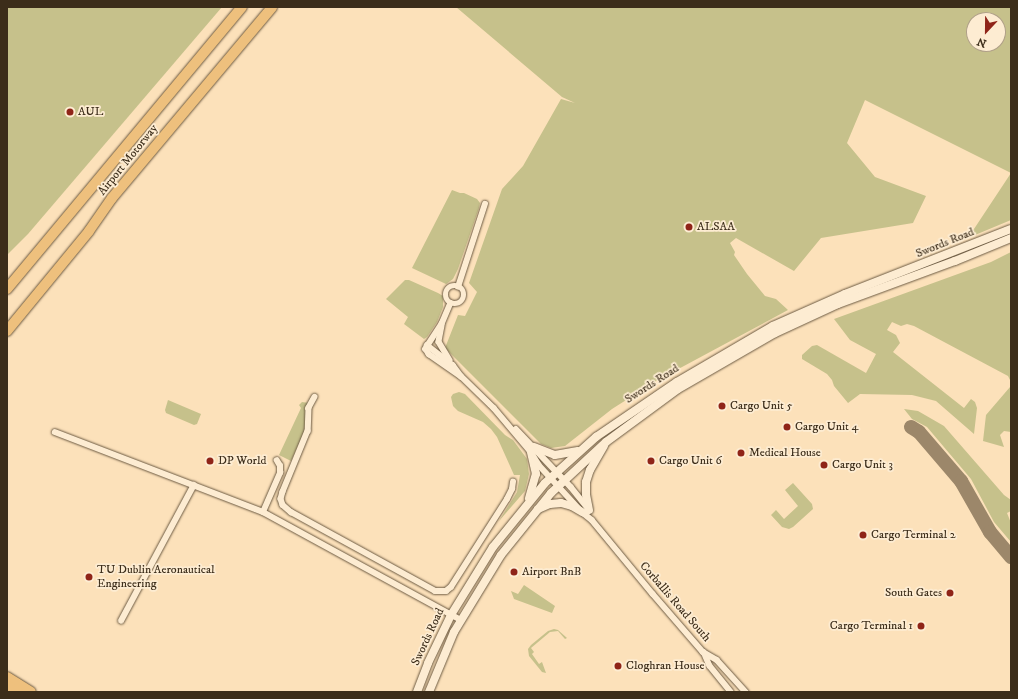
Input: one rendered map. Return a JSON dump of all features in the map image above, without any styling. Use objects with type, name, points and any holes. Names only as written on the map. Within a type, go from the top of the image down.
[{"type":"highway","name":"Airport Motorway","points":[[63,222],[242,7]]},
{"type":"highway","name":"Airport Motorway","points":[[7,331],[90,231],[112,198],[272,7]]},
{"type":"highway","points":[[7,322],[112,198]]},
{"type":"highway","points":[[7,282],[63,222]]},
{"type":"highway","points":[[7,289],[63,222]]},
{"type":"highway","points":[[7,677],[30,692]]},
{"type":"highway","points":[[7,686],[19,692]]},
{"type":"main road","name":"Swords Road","points":[[417,692],[428,663],[451,615],[483,562],[528,503],[554,474],[579,451],[620,420],[676,382],[774,326],[845,294],[1011,229]]},
{"type":"main road","name":"Swords Road","points":[[429,692],[444,654],[461,620],[501,555],[536,510],[561,482],[606,442],[678,389],[775,333],[838,304],[955,261],[1011,238]]},
{"type":"main road","points":[[536,510],[550,504],[561,502],[586,511],[586,482],[590,470],[606,442]]},
{"type":"main road","points":[[528,503],[536,474],[532,449],[555,455],[579,451]]},
{"type":"street","points":[[458,287],[485,204]]},
{"type":"street","points":[[458,287],[463,290],[464,299],[457,304],[451,303],[447,298],[447,292],[450,288],[458,287]]},
{"type":"street","points":[[451,303],[442,324],[439,337],[441,347],[461,376]]},
{"type":"street","points":[[442,324],[426,349],[429,354],[461,376]]},
{"type":"street","points":[[428,345],[453,365]]},
{"type":"street","name":"Corballis Road South","points":[[461,376],[532,449],[539,465],[554,474],[586,511],[652,594],[704,652],[717,660],[746,692]]},
{"type":"street","points":[[315,397],[309,408],[308,431],[283,492],[281,499],[283,505],[291,512],[435,591],[446,591],[451,587],[507,499],[512,489],[513,482]]},
{"type":"street","points":[[55,432],[263,512],[461,620]]},
{"type":"street","points":[[263,512],[280,473],[280,466],[277,461]]},
{"type":"street","points":[[121,621],[194,485]]},
{"type":"street","points":[[704,652],[710,666],[731,692]]},
{"type":"shaded area","name":"AUL","points":[[7,7],[222,7],[28,234],[7,255]]},
{"type":"shaded area","name":"ALSAA","points":[[456,7],[1011,7],[1011,173],[865,100],[847,143],[875,177],[926,196],[913,223],[821,238],[794,271],[736,238],[730,243],[735,252],[734,255],[747,274],[765,296],[776,299],[788,310],[656,381],[612,409],[565,446],[551,448],[541,444],[445,348],[458,315],[465,316],[477,292],[469,283],[502,189],[523,166],[561,99],[575,103],[562,97]]},
{"type":"shaded area","points":[[1011,173],[1011,220],[963,240],[962,238],[972,232]]},
{"type":"shaded area","points":[[452,190],[464,193],[477,199],[480,203],[458,269],[453,279],[446,284],[412,268]]},
{"type":"shaded area","points":[[1011,252],[1011,382],[1008,376],[914,326],[907,324],[901,326],[892,322],[887,330],[896,335],[900,343],[893,352],[964,408],[971,399],[975,402],[977,408],[974,434],[936,401],[912,395],[860,394],[848,403],[834,386],[832,380],[827,374],[802,359],[802,355],[812,346],[817,345],[866,373],[876,354],[850,340],[834,319],[991,262]]},
{"type":"shaded area","points":[[405,280],[409,280],[443,296],[443,307],[437,322],[424,339],[404,324],[408,317],[386,299]]},
{"type":"shaded area","points":[[1011,382],[1011,432],[1004,431],[1000,435],[1004,447],[983,441],[986,415],[1010,387]]},
{"type":"shaded area","points":[[459,392],[465,394],[505,435],[513,440],[527,459],[529,474],[525,491],[499,521],[517,492],[520,475],[514,475],[497,437],[491,429],[483,422],[458,411],[453,406],[451,397],[453,394]]},
{"type":"shaded area","points":[[168,400],[201,414],[197,424],[194,425],[166,413],[165,410]]},
{"type":"shaded area","points":[[302,402],[309,403],[307,426],[291,461],[279,455],[301,408],[299,405]]},
{"type":"shaded area","points":[[904,409],[918,411],[944,426],[1004,495],[1011,500],[1011,511],[1007,513],[1011,523],[1011,542],[994,522],[971,479],[927,427],[912,419]]},
{"type":"shaded area","points":[[793,483],[812,504],[813,509],[789,529],[782,527],[771,515],[776,510],[784,519],[798,506],[785,490]]},
{"type":"shaded area","points":[[524,585],[555,606],[552,613],[514,599],[511,591],[518,594]]},
{"type":"shaded area","points":[[554,629],[558,630],[567,638],[565,639],[558,631],[550,632],[531,648],[534,652],[532,654],[539,664],[542,662],[546,673],[542,672],[529,656],[528,649],[548,631]]},
{"type":"taxiway","points":[[911,427],[919,432],[961,481],[990,532],[1011,557]]},
{"type":"place","name":"AUL","points":[[70,112]]},
{"type":"place","name":"ALSAA","points":[[689,227]]},
{"type":"place","name":"Cargo Unit 5","points":[[722,406]]},
{"type":"place","name":"Cargo Unit 4","points":[[787,427]]},
{"type":"place","name":"Medical House","points":[[741,453]]},
{"type":"place","name":"DP World","points":[[210,461]]},
{"type":"place","name":"Cargo Unit 6","points":[[651,461]]},
{"type":"place","name":"Cargo Unit 3","points":[[824,465]]},
{"type":"place","name":"Cargo Terminal 2","points":[[863,535]]},
{"type":"place","name":"Airport BnB","points":[[514,572]]},
{"type":"place","name":"TU Dublin Aeronautical Engineering","points":[[89,577]]},
{"type":"place","name":"South Gates","points":[[950,593]]},
{"type":"place","name":"Cargo Terminal 1","points":[[921,626]]},
{"type":"place","name":"Cloghran House","points":[[618,666]]}]
